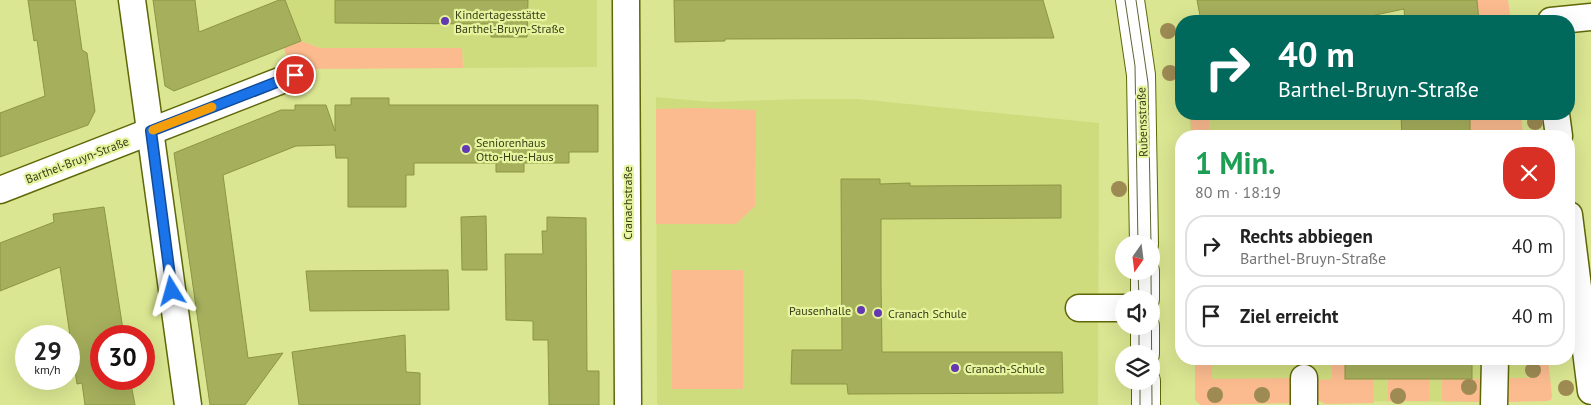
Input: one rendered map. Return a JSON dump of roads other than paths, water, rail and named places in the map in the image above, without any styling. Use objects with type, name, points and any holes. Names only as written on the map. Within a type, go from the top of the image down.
[{"type":"main road","name":"Rubensstraße","points":[[1130,0],[1140,75],[1144,235]]},
{"type":"main road","points":[[1146,390],[1146,405]]},
{"type":"street","points":[[132,0],[188,405]]},
{"type":"street","name":"Cranachstraße","points":[[626,0],[628,405]]},
{"type":"street","points":[[1542,0],[1543,15]]},
{"type":"street","points":[[1575,19],[1591,17]]},
{"type":"street","name":"Barthel-Bruyn-Straße","points":[[0,190],[295,75]]},
{"type":"street","points":[[1575,263],[1591,391]]},
{"type":"street","points":[[1079,308],[1115,308]]},
{"type":"street","points":[[1494,405],[1495,365]]},
{"type":"street","points":[[1304,378],[1304,405]]},
{"type":"tram line","points":[[1125,0],[1135,66],[1138,235]]},
{"type":"tram line","points":[[1136,0],[1148,83],[1151,235]]},
{"type":"tram line","points":[[1138,280],[1139,290]]},
{"type":"tram line","points":[[1151,280],[1152,405]]},
{"type":"tram line","points":[[1139,335],[1139,345]]},
{"type":"tram line","points":[[1140,390],[1140,405]]},
{"type":"place","name":"Kindertagesstätte Barthel-Bruyn-Straße","points":[[445,21]]},
{"type":"place","name":"Seniorenhaus Otto-Hue-Haus","points":[[466,149]]},
{"type":"place","name":"Pausenhalle","points":[[861,310]]},
{"type":"place","name":"Cranach Schule","points":[[878,313]]},
{"type":"place","name":"Cranach-Schule","points":[[955,368]]}]
